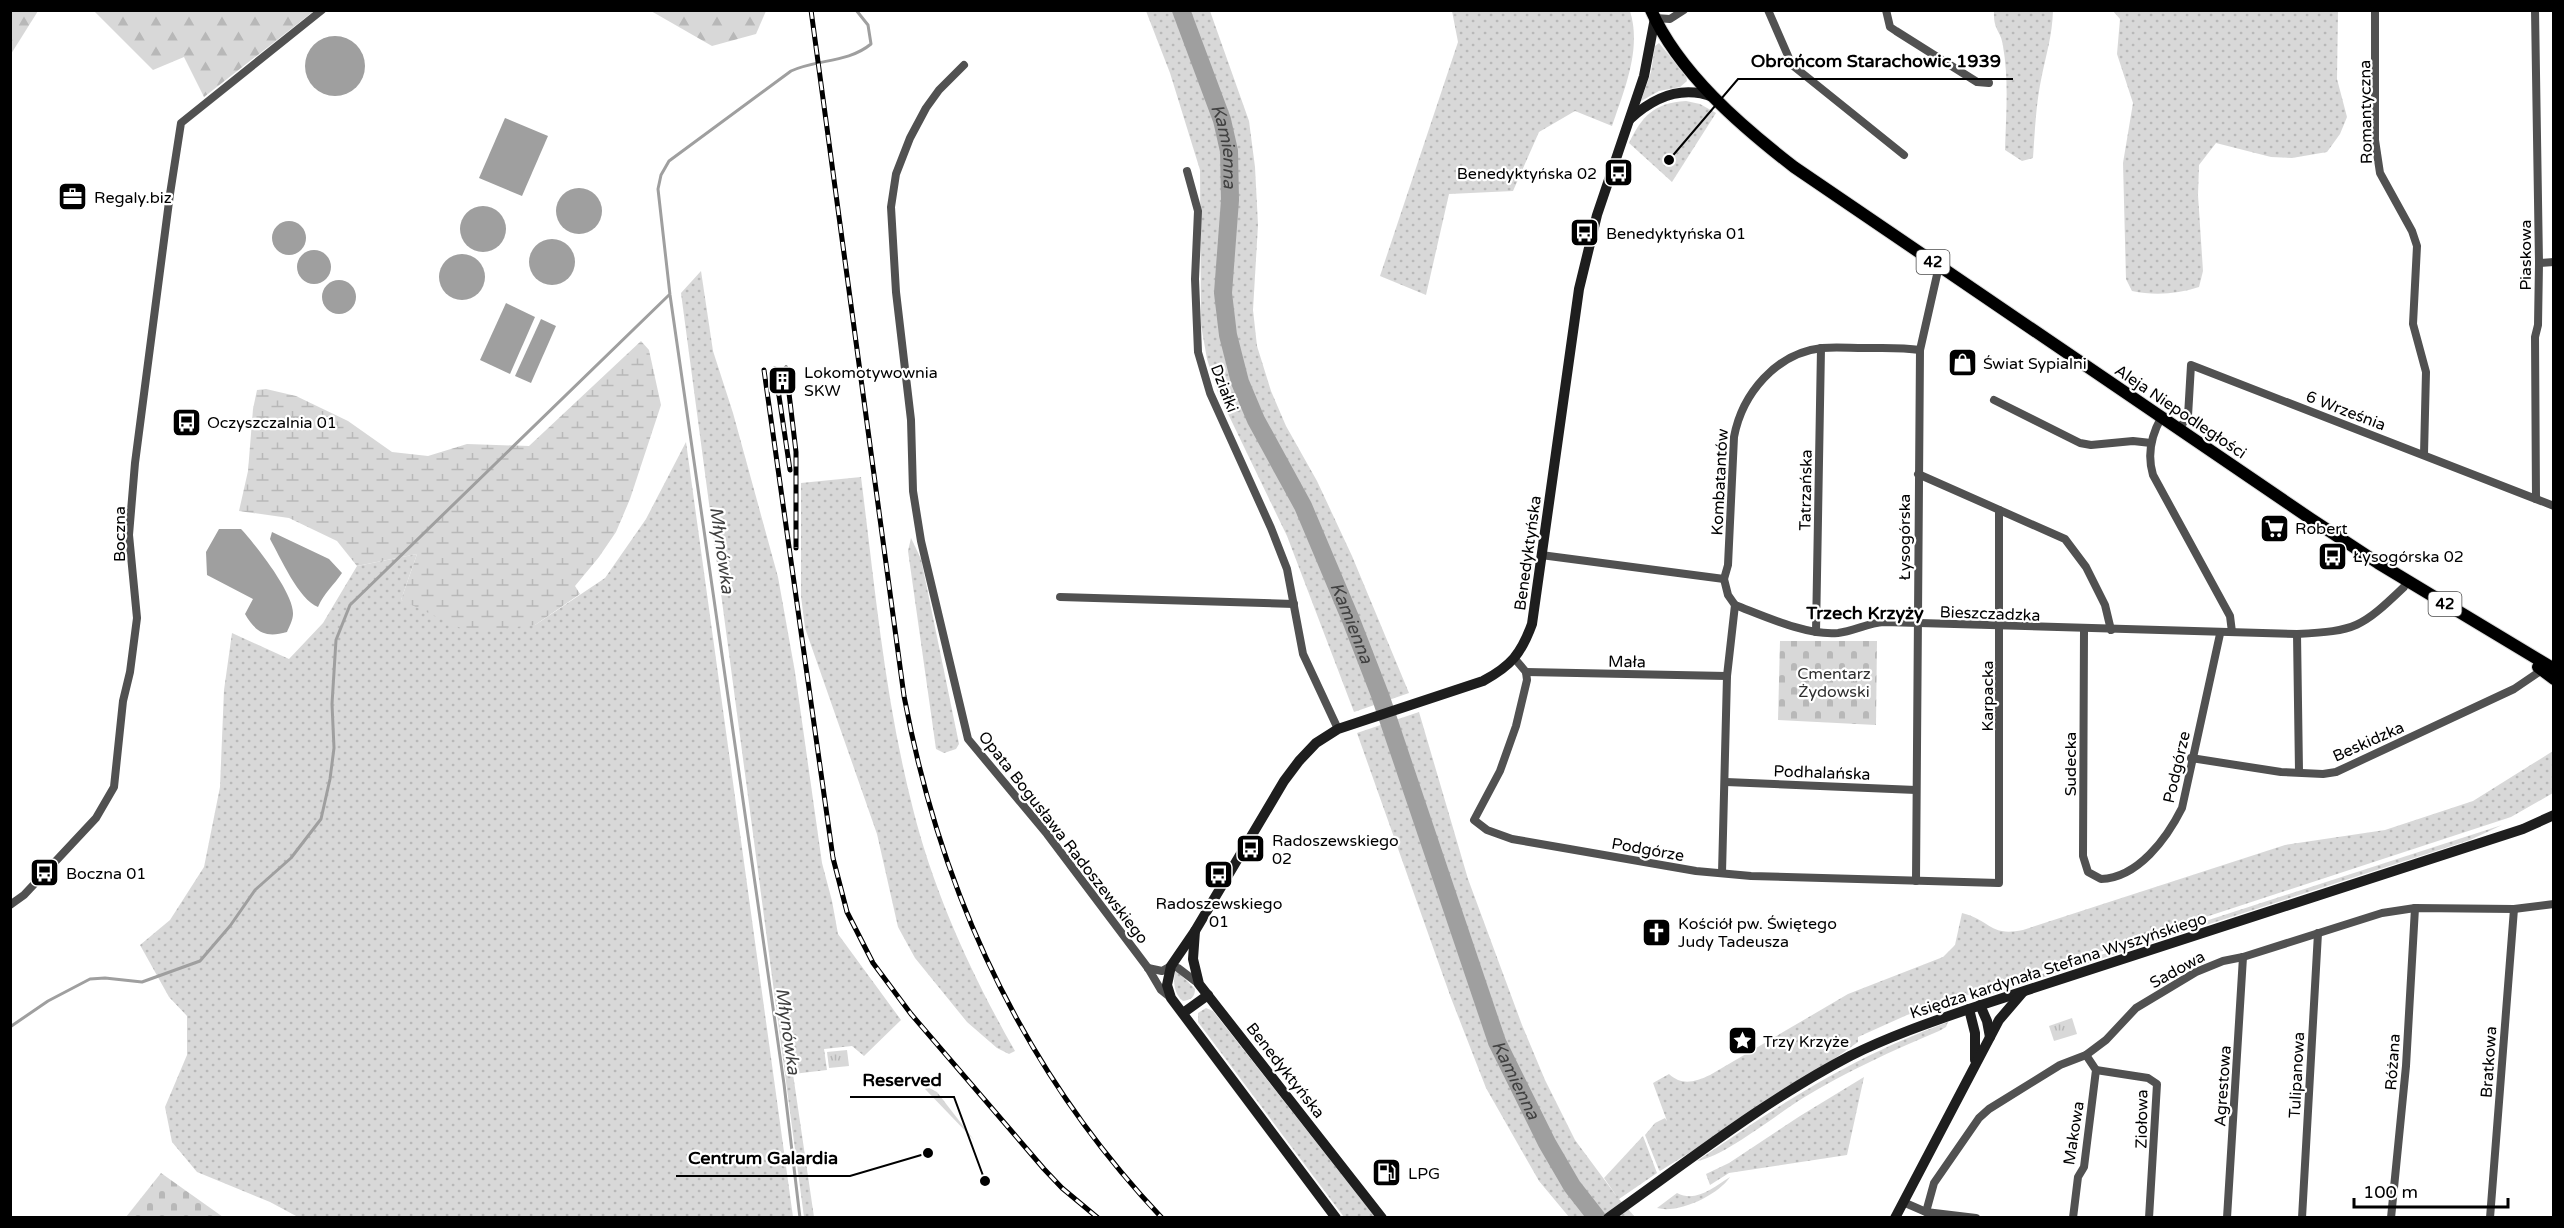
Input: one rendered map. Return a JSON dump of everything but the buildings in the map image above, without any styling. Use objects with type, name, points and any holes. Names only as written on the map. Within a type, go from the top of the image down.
[{"type":"main road","name":"Aleja Niepodległości","points":[[1653,14],[1678,54],[1713,97],[1758,139],[1794,167],[2161,418],[2407,580],[2513,644],[2547,669],[2553,679]]},
{"type":"street","name":"Boczna","points":[[10,905],[24,895],[96,818],[114,787],[123,701],[130,672],[137,618],[129,536],[135,463],[181,123],[322,10]]},
{"type":"street","points":[[1653,14],[1670,19],[1684,10]]},
{"type":"street","points":[[1768,10],[1792,65],[1904,155]]},
{"type":"street","points":[[1886,10],[1890,27],[1896,32],[1977,82],[1989,82]]},
{"type":"street","name":"Romantyczna","points":[[2375,10],[2376,140],[2380,173],[2412,231],[2417,246],[2413,324],[2426,372],[2424,454]]},
{"type":"street","name":"Piaskowa","points":[[2535,10],[2539,263],[2538,325],[2535,337],[2536,499]]},
{"type":"street","name":"Benedyktyńska","points":[[1171,966],[1195,932],[1299,760],[1316,743],[1338,729],[1353,723],[1482,681],[1500,671],[1515,658],[1526,643],[1532,624],[1581,280],[1597,215],[1647,63],[1653,14]]},
{"type":"street","name":"Opata Bogusława Radoszewskiego","points":[[964,65],[939,90],[926,108],[910,138],[896,174],[891,207],[896,292],[911,420],[913,491],[921,541],[968,739],[1047,834],[1148,968],[1161,990],[1183,1013],[1336,1218]]},
{"type":"street","points":[[1629,119],[1653,100],[1665,96],[1698,91],[1713,97]]},
{"type":"street","name":"Działki","points":[[1187,171],[1198,211],[1195,279],[1197,352],[1210,393],[1283,559],[1303,654],[1338,729]]},
{"type":"street","points":[[2539,263],[2553,262]]},
{"type":"street","name":"Łysogórska","points":[[1916,881],[1920,350],[1939,266]]},
{"type":"street","name":"Kombatantów","points":[[1724,579],[1728,565],[1734,437],[1738,416],[1746,399],[1759,382],[1776,367],[1821,348],[1920,350]]},
{"type":"street","name":"Tatrzańska","points":[[1816,632],[1821,348]]},
{"type":"street","name":"6 Września","points":[[2179,429],[2188,416],[2191,365],[2553,506]]},
{"type":"street","points":[[1994,400],[2080,443],[2091,445],[2127,441],[2151,443]]},
{"type":"street","points":[[2161,418],[2151,443],[2150,462],[2153,475],[2230,616],[2232,632]]},
{"type":"street","points":[[1918,474],[2065,539],[2086,567],[2105,605],[2111,630]]},
{"type":"street","name":"Karpacka","points":[[1999,510],[2001,627],[1999,883]]},
{"type":"street","points":[[1541,555],[1724,579],[1728,596],[1735,605],[1727,675],[1722,873]]},
{"type":"street","name":"Bieszczadzka","points":[[1735,605],[1816,632],[1851,631],[1872,623],[2298,634],[2336,632],[2365,622],[2404,587],[2407,580]]},
{"type":"street","points":[[1063,597],[1294,604]]},
{"type":"street","name":"Sudecka","points":[[2084,629],[2084,864],[2094,877],[2105,879],[2112,877]]},
{"type":"street","name":"Podgórze","points":[[2112,877],[2124,873],[2143,859],[2168,833],[2181,808],[2220,633]]},
{"type":"street","points":[[2298,634],[2299,771]]},
{"type":"street","points":[[1515,658],[1526,672]]},
{"type":"street","name":"Beskidzka","points":[[2191,758],[2281,772],[2299,771],[2323,774],[2336,772],[2514,689],[2547,669]]},
{"type":"street","name":"Mała","points":[[1526,672],[1727,675]]},
{"type":"street","name":"Podgórze","points":[[1526,672],[1516,726],[1500,771],[1474,820],[1487,831],[1512,839],[1696,871],[1751,876],[1999,883]]},
{"type":"street","name":"Podhalańska","points":[[1726,782],[1916,790]]},
{"type":"street","name":"Księdza kardynała Stefana Wyszyńskiego","points":[[1608,1218],[1785,1094],[1885,1040],[1980,1005],[2523,829],[2553,815]]},
{"type":"street","name":"Sadowa","points":[[1926,1212],[1934,1184],[1983,1114],[2060,1065],[2086,1055],[2106,1040],[2136,1008],[2196,972],[2223,961],[2243,957],[2382,913],[2415,908],[2514,909],[2553,904]]},
{"type":"street","name":"Różana","points":[[2391,1218],[2406,1066],[2415,908]]},
{"type":"street","name":"Bratkowa","points":[[2490,1218],[2514,909]]},
{"type":"street","name":"Benedyktyńska","points":[[1195,932],[1193,960],[1199,984],[1382,1218]]},
{"type":"street","name":"Tulipanowa","points":[[2302,1218],[2318,933]]},
{"type":"street","name":"Agrestowa","points":[[2227,1218],[2243,957]]},
{"type":"street","points":[[1171,998],[1167,985],[1171,966],[1178,968],[1199,984]]},
{"type":"street","name":"Opata Bogusława Radoszewskiego","points":[[1148,968],[1162,971],[1171,966]]},
{"type":"street","points":[[1895,1218],[1999,1020],[2023,991]]},
{"type":"street","points":[[1183,1013],[1208,995]]},
{"type":"street","points":[[1980,1005],[1987,1021],[1990,1037]]},
{"type":"street","points":[[1969,1009],[1976,1050],[1973,1069]]},
{"type":"street","points":[[2086,1055],[2096,1070]]},
{"type":"street","name":"Makowa","points":[[2073,1218],[2078,1177],[2084,1167],[2096,1070]]},
{"type":"street","name":"Ziołowa","points":[[2096,1070],[2148,1078],[2157,1084],[2149,1218]]},
{"type":"street","points":[[1903,1202],[1926,1212],[1976,1218]]},
{"type":"green space","points":[[10,11],[38,11],[11,54]]},
{"type":"green space","points":[[94,11],[314,11],[204,97],[184,57],[153,70]]},
{"type":"green space","points":[[651,11],[766,11],[756,34],[712,46]]},
{"type":"green space","points":[[1146,11],[1210,11],[1249,121],[1255,167],[1258,225],[1253,310],[1257,346],[1271,391],[1286,426],[1317,481],[1352,556],[1409,693],[1354,712],[1287,536],[1218,393],[1207,359],[1201,325],[1200,170],[1170,73]]},
{"type":"green space","points":[[1452,11],[1630,11],[1633,25],[1633,55],[1612,126],[1575,111],[1539,132],[1513,191],[1449,194],[1426,295],[1380,276],[1458,42]]},
{"type":"green space","points":[[1994,11],[2053,11],[2038,95],[2033,158],[2022,161],[2005,150],[2007,98],[2005,59]]},
{"type":"green space","points":[[2113,11],[2338,11],[2337,79],[2347,117],[2340,134],[2327,152],[2292,158],[2271,157],[2216,143],[2199,165],[2198,195],[2203,271],[2199,287],[2166,294],[2141,293],[2132,291],[2126,279],[2123,163],[2133,103],[2117,54],[2120,19]]},
{"type":"green space","points":[[1659,43],[1686,76],[1687,81],[1680,87],[1659,91],[1641,101],[1651,72],[1655,46]]},
{"type":"green space","points":[[1686,101],[1700,104],[1716,113],[1672,182],[1629,143],[1639,125],[1650,113],[1665,105]]},
{"type":"green space","points":[[701,271],[713,351],[733,413],[778,577],[795,672],[822,863],[838,934],[901,1020],[864,1056],[852,1046],[824,1049],[827,1070],[793,1074],[814,1217],[804,1217],[681,293]]},
{"type":"green space","points":[[641,341],[649,350],[661,405],[630,499],[616,532],[575,586],[580,594],[535,625],[469,632],[401,600],[417,554],[357,566],[337,541],[289,518],[239,511],[248,471],[253,409],[257,390],[266,389],[296,396],[348,421],[392,452],[428,456],[467,444],[529,446]]},
{"type":"green space","points":[[686,442],[793,1217],[298,1217],[270,1202],[197,1172],[172,1142],[165,1107],[187,1055],[187,1016],[169,997],[140,945],[170,920],[204,867],[220,787],[224,690],[232,633],[289,659],[323,623],[357,566],[417,554],[401,600],[535,625],[605,578],[646,519]]},
{"type":"green space","points":[[861,477],[888,685],[913,809],[943,903],[969,964],[1015,1051],[1009,1054],[997,1048],[967,1022],[915,958],[898,927],[877,834],[805,628],[801,596],[801,483]]},
{"type":"green space","points":[[911,538],[921,559],[959,744],[956,749],[944,753],[936,749],[908,551]]},
{"type":"green space","name":"Cmentarz Żydowski","points":[[1780,641],[1877,641],[1876,725],[1778,720]]},
{"type":"green space","points":[[1419,712],[1468,879],[1522,1025],[1545,1080],[1575,1140],[1618,1198],[1604,1178],[1643,1136],[1657,1173],[1619,1199],[1635,1217],[1569,1217],[1539,1181],[1486,1088],[1451,998],[1357,733]]},
{"type":"green space","points":[[2553,751],[2553,793],[2511,817],[1907,1015],[1858,1037],[1858,1042],[1809,1076],[1659,1170],[1645,1135],[1655,1123],[1665,1118],[1667,1121],[1653,1083],[1669,1074],[1684,1081],[1694,1081],[1710,1075],[1848,994],[1943,957],[1955,945],[1962,913],[1996,930],[2012,932],[2023,930],[2285,845],[2385,830],[2473,801]]},
{"type":"green space","points":[[2502,825],[2470,840],[1992,994],[1993,990]]},
{"type":"green space","points":[[1175,972],[1178,972],[1195,989],[1190,999],[1183,1001],[1178,995],[1174,984]]},
{"type":"green space","points":[[1206,1008],[1213,1011],[1375,1217],[1344,1217],[1198,1022],[1198,1013]]},
{"type":"green space","points":[[2072,1018],[2077,1034],[2054,1041],[2049,1026]]},
{"type":"green space","points":[[1948,1022],[1946,1027],[1939,1031],[1836,1079],[1803,1098],[1736,1144],[1697,1161],[1788,1101],[1848,1066]]},
{"type":"green space","points":[[847,1050],[849,1066],[829,1068],[827,1052]]},
{"type":"green space","points":[[1864,1077],[1847,1155],[1729,1173],[1710,1185],[1706,1174],[1729,1163]]},
{"type":"green space","points":[[927,1087],[937,1092],[974,1140],[925,1089]]},
{"type":"green space","points":[[161,1173],[223,1217],[126,1217]]},
{"type":"green space","points":[[1730,1177],[1717,1190],[1687,1206],[1657,1208],[1677,1193],[1691,1196],[1705,1193]]},
{"type":"shaded area","points":[[335,36],[356,45],[365,66],[356,87],[335,96],[314,87],[305,66],[314,45]]},
{"type":"shaded area","points":[[505,118],[548,136],[522,196],[479,178]]},
{"type":"shaded area","points":[[579,188],[595,195],[602,211],[595,227],[579,234],[563,227],[556,211],[563,195]]},
{"type":"shaded area","points":[[483,206],[499,213],[506,229],[499,245],[483,252],[467,245],[460,229],[467,213]]},
{"type":"shaded area","points":[[289,221],[301,226],[306,238],[301,250],[289,255],[277,250],[272,238],[277,226]]},
{"type":"shaded area","points":[[552,239],[568,246],[575,262],[568,278],[552,285],[536,278],[529,262],[536,246]]},
{"type":"shaded area","points":[[314,250],[326,255],[331,267],[326,279],[314,284],[302,279],[297,267],[302,255]]},
{"type":"shaded area","points":[[462,254],[478,261],[485,277],[478,293],[462,300],[446,293],[439,277],[446,261]]},
{"type":"shaded area","points":[[339,280],[351,285],[356,297],[351,309],[339,314],[327,309],[322,297],[327,285]]},
{"type":"shaded area","points":[[506,303],[535,317],[510,374],[480,360]]},
{"type":"shaded area","points":[[541,319],[556,326],[531,383],[515,376]]},
{"type":"shaded area","points":[[219,529],[241,529],[273,569],[292,605],[293,616],[287,632],[267,634],[258,630],[245,614],[253,599],[207,575],[206,552]]},
{"type":"shaded area","points":[[272,532],[329,559],[342,573],[318,607],[311,603],[297,587],[270,539]]},
{"type":"waterway","name":"Młynówka","points":[[800,1218],[784,1084],[670,295],[658,189],[661,175],[669,161],[791,71],[852,55],[871,44],[868,25],[856,10]]},
{"type":"waterway","name":"Kamienna","points":[[1181,10],[1222,120],[1229,151],[1230,200],[1223,293],[1228,335],[1240,382],[1256,420],[1303,506],[1351,620],[1380,695],[1497,1042],[1547,1143],[1572,1186],[1597,1218]]},
{"type":"waterway","points":[[10,1027],[48,1001],[90,979],[105,978],[142,982],[200,961],[230,926],[255,890],[291,858],[321,819],[334,748],[332,704],[336,640],[350,605],[669,295]]},
{"type":"railway","points":[[811,10],[904,696],[920,769],[940,840],[965,909],[995,976],[1029,1040],[1068,1102],[1113,1161],[1162,1218]]},
{"type":"railway","points":[[786,368],[796,452],[796,548]]},
{"type":"railway","points":[[775,369],[790,470]]},
{"type":"railway","points":[[764,370],[833,858],[847,912],[873,963],[911,1014],[1044,1169],[1062,1188],[1098,1218]]},
{"type":"place","name":"Obrońcom Starachowic 1939","points":[[1669,160]]},
{"type":"place","name":"Benedyktyńska 02","points":[[1618,173]]},
{"type":"place","name":"Regaly.biz","points":[[73,197]]},
{"type":"place","name":"Benedyktyńska 01","points":[[1585,233]]},
{"type":"place","name":"Świat Sypialni","points":[[1962,363]]},
{"type":"place","name":"Lokomotywownia SKW","points":[[783,381]]},
{"type":"place","name":"Oczyszczalnia 01","points":[[186,422]]},
{"type":"place","name":"Robert","points":[[2274,528]]},
{"type":"place","name":"Łysogórska 02","points":[[2332,556]]},
{"type":"place","name":"Radoszewskiego 02","points":[[1251,849]]},
{"type":"place","name":"Boczna 01","points":[[45,873]]},
{"type":"place","name":"Radoszewskiego 01","points":[[1219,875]]},
{"type":"place","name":"Kościół pw. Świętego Judy Tadeusza","points":[[1657,932]]},
{"type":"place","name":"Trzy Krzyże","points":[[1742,1041]]},
{"type":"place","name":"Centrum Galardia","points":[[928,1153]]},
{"type":"place","name":"LPG","points":[[1387,1173]]},
{"type":"place","name":"Reserved","points":[[985,1181]]},
{"type":"district","name":"Trzech Krzyży","points":[[1865,613]]}]
